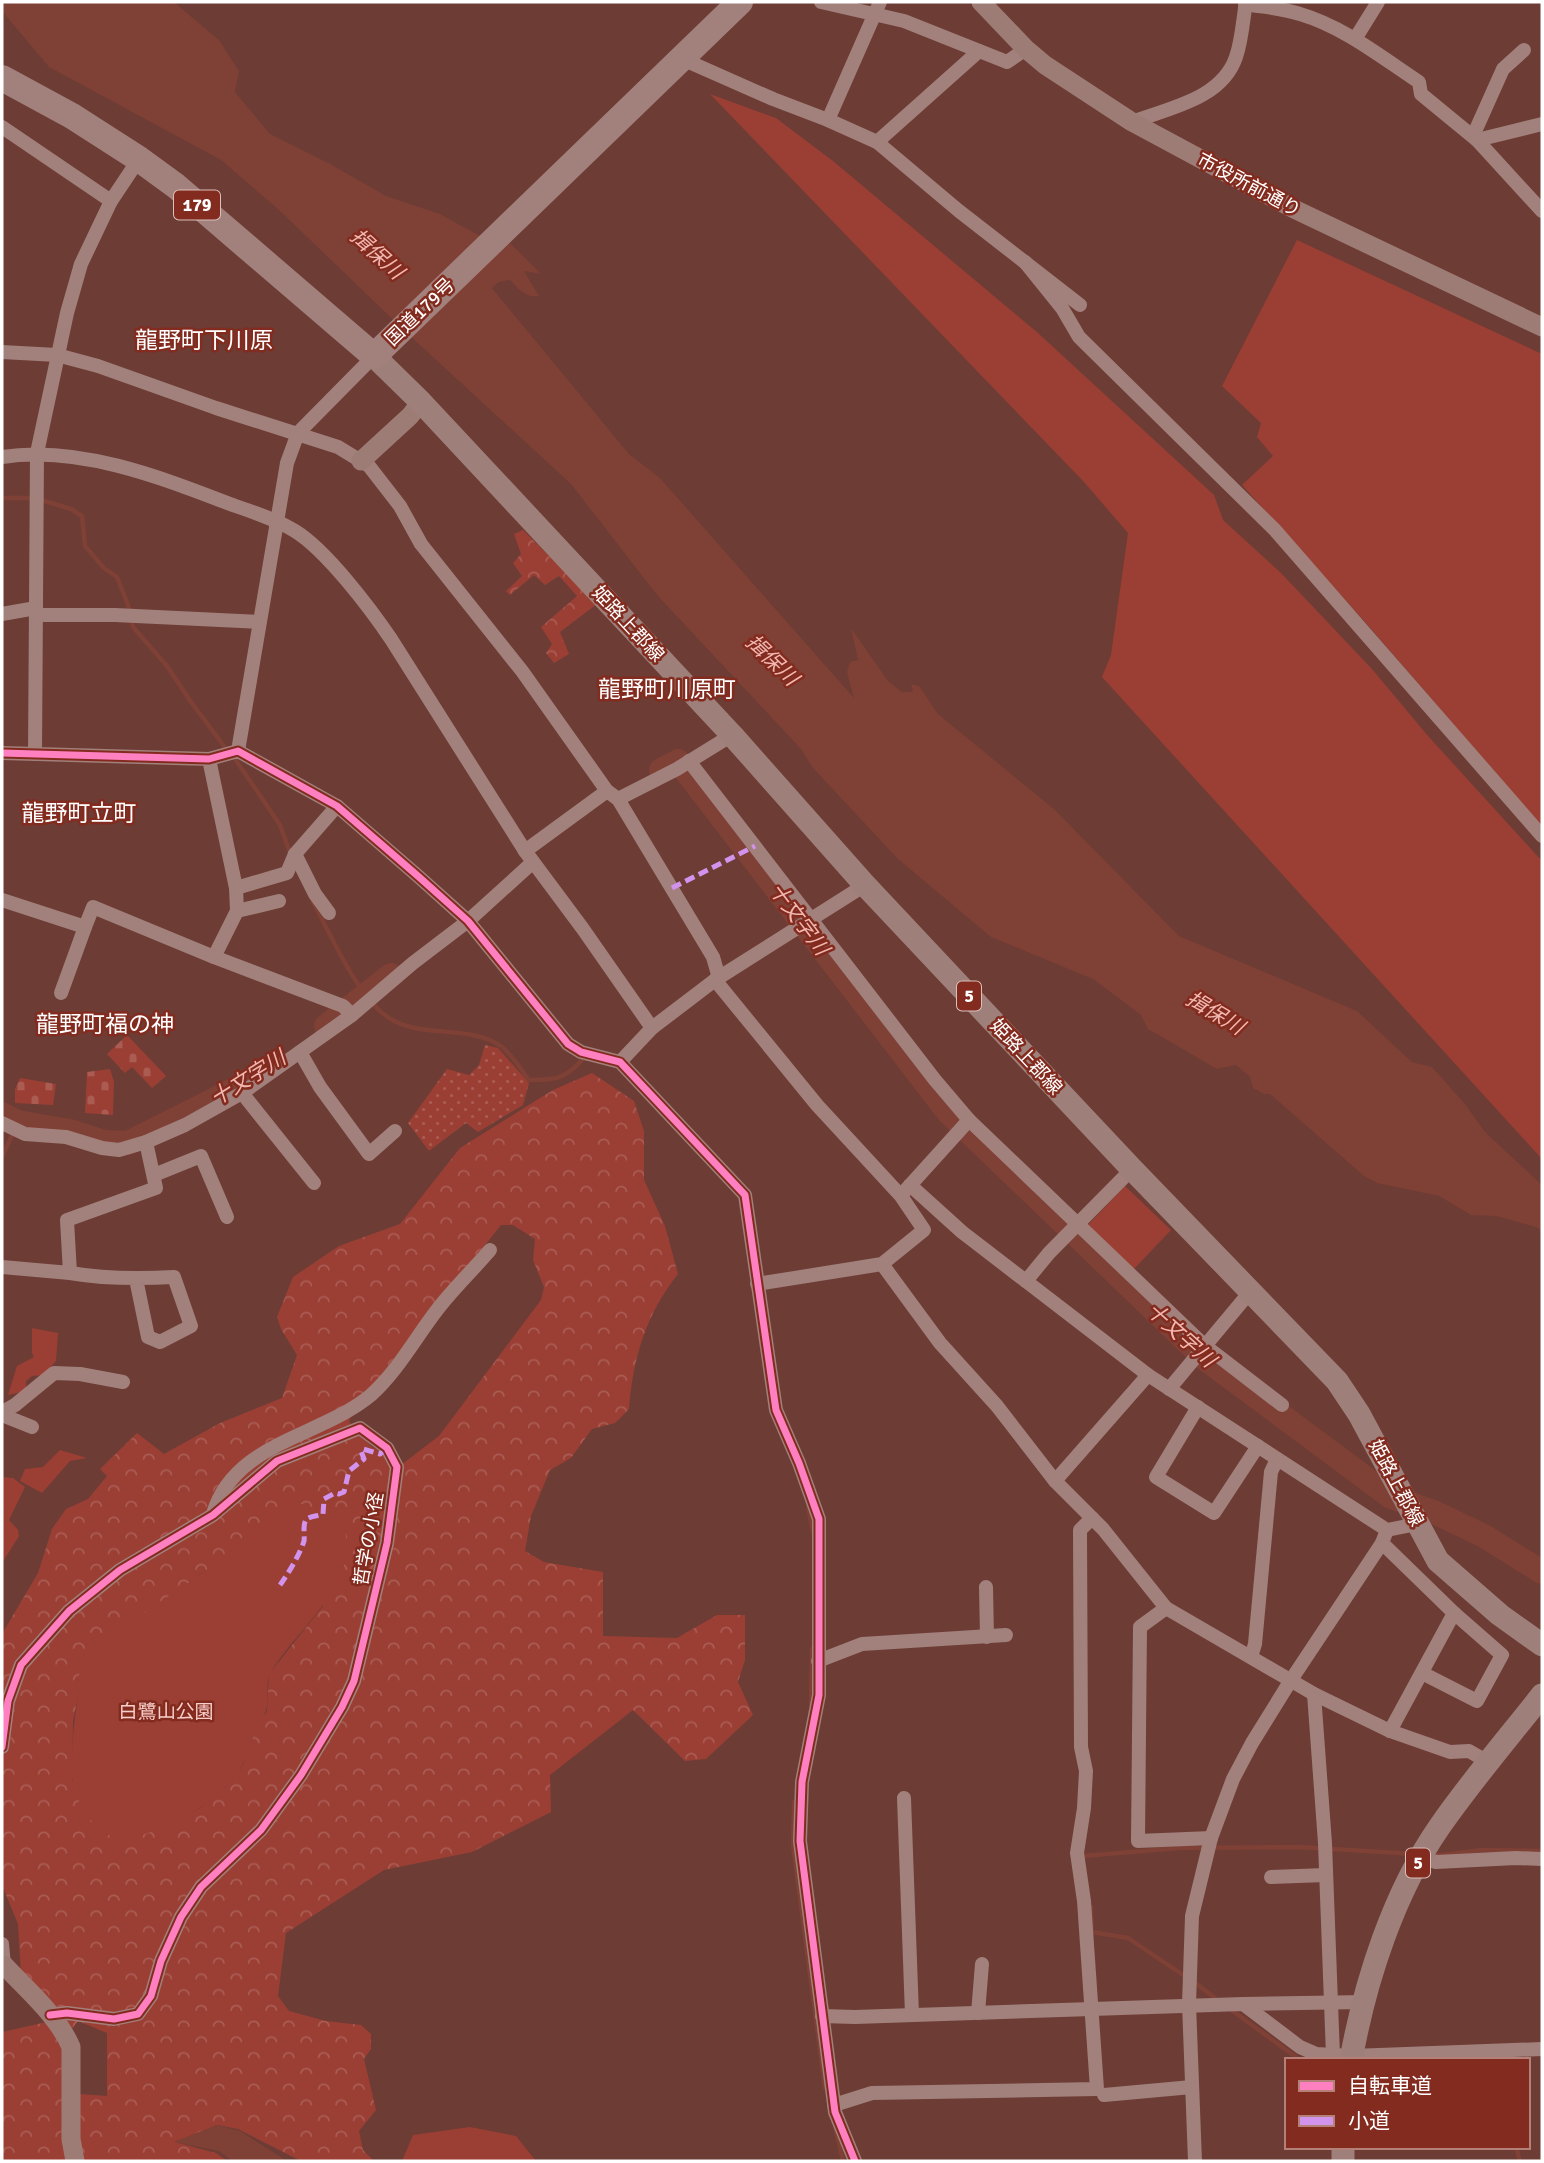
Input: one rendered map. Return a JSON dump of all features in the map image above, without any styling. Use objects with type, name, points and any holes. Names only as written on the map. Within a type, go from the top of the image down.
[{"type":"highway","name":"国道179号","points":[[2,78],[72,116],[176,186],[374,356],[740,2]]},
{"type":"main road","name":"姫路上郡線","points":[[374,356],[421,402],[732,735],[864,885],[1337,1381],[1359,1414],[1438,1561],[1500,1615],[1542,1645]]},
{"type":"main road","name":"5","points":[[1345,2057],[1366,2001],[1378,1953],[1408,1880],[1439,1827],[1542,1695]]},
{"type":"street","points":[[821,2],[878,8],[1007,62],[1026,49]]},
{"type":"street","name":"市役所前通り","points":[[981,2],[1026,49],[1070,82],[1132,122],[1294,209],[1542,327]]},
{"type":"street","points":[[1355,39],[1378,2]]},
{"type":"street","points":[[1132,122],[1202,96],[1224,79],[1236,57],[1246,3],[1300,14],[1325,23],[1355,39],[1419,82],[1421,94],[1475,138],[1542,211]]},
{"type":"street","points":[[828,120],[878,8]]},
{"type":"street","points":[[1475,138],[1503,69],[1524,50]]},
{"type":"street","points":[[877,142],[979,51]]},
{"type":"street","points":[[678,60],[877,142],[1080,305]]},
{"type":"street","points":[[1475,138],[1542,124]]},
{"type":"street","points":[[2,127],[111,201]]},
{"type":"street","points":[[35,754],[37,453],[57,355],[81,264],[111,201],[139,159]]},
{"type":"street","points":[[1025,262],[1062,308],[1079,337],[1275,530],[1542,836]]},
{"type":"street","points":[[2,352],[57,355],[98,366],[338,447],[369,466],[400,506],[421,544],[523,671],[613,795],[713,957],[717,979],[817,1105],[905,1191],[1148,1375],[1258,1446],[1384,1536],[1454,1613],[1503,1655],[1477,1701],[1422,1673]]},
{"type":"street","points":[[238,751],[287,463],[298,433],[374,356]]},
{"type":"street","points":[[361,461],[410,416],[421,402]]},
{"type":"street","points":[[2,457],[37,453],[86,460],[162,478],[296,531],[372,611],[529,856],[652,1028]]},
{"type":"street","points":[[2,614],[36,612],[259,622]]},
{"type":"street","points":[[5,1124],[25,1134],[66,1137],[102,1148],[120,1150],[185,1125],[242,1093],[352,1015],[468,921],[529,856],[613,795],[683,765],[732,735]]},
{"type":"street","points":[[2,753],[209,759],[238,751],[337,806],[468,921],[568,1044],[581,1052],[620,1062],[745,1195],[776,1410],[819,1518],[819,1695],[802,1782],[800,1841],[834,2105],[855,2161]]},
{"type":"street","points":[[209,759],[236,888],[237,911],[214,957]]},
{"type":"street","points":[[683,765],[803,922],[969,1120],[1199,1351],[1282,1405]]},
{"type":"street","points":[[236,888],[287,873],[295,854],[337,806]]},
{"type":"street","points":[[295,854],[315,894],[330,913]]},
{"type":"street","points":[[620,1062],[652,1028],[717,979],[864,885]]},
{"type":"street","points":[[2,900],[85,927]]},
{"type":"street","points":[[237,911],[279,901]]},
{"type":"street","points":[[61,993],[93,906],[214,957],[343,1006],[352,1015]]},
{"type":"street","points":[[300,1052],[320,1087],[369,1154],[395,1131]]},
{"type":"street","points":[[242,1093],[314,1183]]},
{"type":"street","points":[[905,1191],[969,1120]]},
{"type":"street","points":[[70,1273],[67,1220],[156,1188],[146,1142]]},
{"type":"street","points":[[154,1175],[201,1156],[227,1217]]},
{"type":"street","points":[[1026,1282],[1065,1237],[1132,1169]]},
{"type":"street","points":[[757,1284],[882,1264],[923,1230],[905,1191]]},
{"type":"street","points":[[213,1516],[218,1500],[235,1478],[269,1448],[350,1411],[373,1393],[439,1308],[490,1250]]},
{"type":"street","points":[[882,1264],[940,1343],[997,1406],[1055,1481],[1093,1518],[1166,1608],[1314,1694],[1390,1731],[1450,1752],[1469,1751],[1488,1762]]},
{"type":"street","points":[[2,1267],[94,1277],[174,1277],[191,1326],[160,1342],[148,1337],[136,1279]]},
{"type":"street","points":[[1169,1389],[1250,1292]]},
{"type":"street","points":[[2,1413],[54,1373],[80,1374],[123,1382]]},
{"type":"street","points":[[1055,1481],[1148,1375]]},
{"type":"street","points":[[1198,1407],[1156,1477],[1214,1513],[1258,1446]]},
{"type":"street","points":[[2,1413],[32,1427]]},
{"type":"street","name":"哲学の小径","points":[[2,1747],[8,1701],[21,1665],[69,1611],[120,1570],[213,1516],[277,1461],[360,1429],[387,1448],[397,1467],[387,1543],[354,1681],[342,1707],[301,1775],[261,1830],[201,1887],[181,1917],[161,1961],[151,1996],[138,2014],[114,2019],[67,2013],[50,2015]]},
{"type":"street","points":[[1251,1657],[1255,1644],[1271,1472],[1277,1459]]},
{"type":"street","points":[[834,2105],[872,2093],[1097,2089],[1077,1853],[1086,1771],[1081,1747],[1080,1530],[1093,1518]]},
{"type":"street","points":[[1195,2161],[1189,2004],[1192,1916],[1211,1838],[1233,1779],[1291,1680],[1384,1536],[1417,1524]]},
{"type":"street","points":[[986,1587],[987,1637]]},
{"type":"street","points":[[1166,1608],[1140,1627],[1138,1841],[1211,1838]]},
{"type":"street","points":[[1390,1731],[1454,1613]]},
{"type":"street","points":[[818,1661],[862,1644],[1006,1635]]},
{"type":"street","points":[[1314,1694],[1325,1848],[1331,2001],[1345,2057]]},
{"type":"street","points":[[904,1798],[912,2015]]},
{"type":"street","points":[[1421,1857],[1436,1862],[1542,1859]]},
{"type":"street","points":[[1272,1877],[1326,1875]]},
{"type":"street","points":[[2,1944],[3,1965],[50,2015],[71,2047],[71,2139],[75,2161]]},
{"type":"street","points":[[978,2013],[982,1964]]},
{"type":"street","points":[[822,2016],[1366,2001]]},
{"type":"street","points":[[1243,2004],[1300,2047],[1316,2054],[1345,2057],[1542,2049]]},
{"type":"street","points":[[1104,2095],[1192,2087]]},
{"type":"green space","points":[[710,94],[776,118],[833,161],[1038,333],[1214,495],[1223,520],[1281,573],[1372,669],[1428,736],[1542,861],[1542,1159],[1102,677],[1111,655],[1128,533],[1084,482]]},
{"type":"green space","points":[[1297,240],[1542,354],[1542,827],[1366,623],[1242,485],[1273,456],[1257,437],[1261,423],[1222,386]]},
{"type":"green space","points":[[523,530],[597,604],[560,632],[569,654],[554,663],[546,653],[552,644],[541,627],[577,596],[559,576],[545,585],[534,575],[510,595],[506,591],[522,576],[513,563],[521,554],[514,534]]},
{"type":"green space","points":[[127,1035],[166,1076],[152,1088],[132,1067],[125,1073],[107,1054]]},
{"type":"green space","points":[[485,1045],[498,1048],[529,1083],[523,1105],[478,1132],[466,1123],[429,1151],[408,1123],[447,1069],[469,1075],[479,1065]]},
{"type":"green space","points":[[110,1069],[114,1082],[113,1115],[85,1113],[87,1072]]},
{"type":"green space","points":[[592,1073],[634,1101],[644,1131],[644,1180],[665,1226],[678,1274],[657,1305],[643,1337],[634,1372],[629,1409],[615,1423],[592,1429],[571,1458],[550,1470],[531,1516],[525,1551],[544,1562],[603,1572],[603,1636],[677,1638],[717,1615],[745,1615],[745,1660],[738,1682],[753,1715],[706,1759],[685,1761],[633,1710],[550,1775],[551,1812],[472,1852],[384,1870],[286,1933],[278,1996],[289,2011],[326,2021],[361,2025],[371,2034],[371,2049],[364,2059],[376,2110],[359,2131],[363,2150],[374,2161],[301,2161],[238,2129],[217,2125],[175,2142],[216,2153],[227,2161],[2,2161],[2,2032],[47,2022],[21,1975],[18,1924],[2,1885],[2,1634],[38,1573],[52,1529],[66,1509],[88,1499],[107,1476],[100,1469],[137,1433],[164,1454],[220,1423],[282,1398],[297,1355],[277,1317],[293,1277],[339,1246],[400,1224],[460,1148],[553,1090]],"holes":[[[501,1225],[513,1225],[535,1239],[533,1260],[544,1287],[541,1300],[439,1436],[401,1465],[398,1456],[372,1447],[349,1422],[353,1410]],[[287,1507],[323,1606],[269,1674],[267,1711],[255,1730],[243,1765],[225,1787],[200,1808],[167,1826],[117,1838],[72,1781],[77,1680],[93,1657],[121,1632],[218,1562],[267,1520]],[[78,2021],[107,2033],[107,2096],[80,2094],[72,2029]]]},
{"type":"green space","points":[[20,1078],[56,1084],[53,1105],[15,1103],[15,1089]]},
{"type":"green space","points":[[1125,1186],[1171,1230],[1132,1271],[1086,1227]]},
{"type":"green space","points":[[32,1328],[58,1333],[56,1361],[43,1375],[32,1376],[26,1381],[26,1391],[8,1395],[17,1366],[34,1357]]},
{"type":"green space","points":[[60,1450],[87,1458],[70,1461],[42,1493],[20,1481],[25,1469],[43,1467]]},
{"type":"green space","points":[[2,1477],[13,1478],[25,1487],[9,1520],[18,1530],[19,1536],[2,1563]]},
{"type":"green space","name":"白鷺山公園","points":[[302,1504],[325,1512],[344,1526],[346,1555],[332,1591],[269,1676],[267,1708],[242,1766],[220,1792],[173,1823],[139,1836],[122,1838],[104,1833],[82,1807],[72,1778],[78,1678],[103,1646],[142,1614],[220,1560],[268,1518],[286,1507]]},
{"type":"green space","points":[[470,2127],[516,2136],[536,2161],[402,2161],[413,2135]]},
{"type":"water","name":"揖保川","points":[[2,2],[174,2],[219,40],[239,71],[235,92],[270,134],[386,196],[440,214],[500,247],[508,241],[541,274],[524,271],[539,296],[526,294],[510,280],[499,282],[492,288],[629,454],[660,478],[854,698],[847,672],[850,662],[858,660],[851,628],[888,681],[902,692],[913,692],[911,684],[919,686],[938,714],[1054,809],[1179,936],[1357,1011],[1412,1062],[1432,1067],[1465,1104],[1485,1132],[1542,1185],[1542,1231],[1496,1216],[1471,1215],[1439,1196],[1377,1183],[1364,1176],[1270,1094],[1253,1088],[1250,1077],[1236,1065],[1217,1069],[1148,1029],[1141,1015],[1093,979],[991,937],[898,859],[813,768],[801,749],[657,595],[571,484],[409,335],[279,210],[221,160],[49,67],[2,11]]},
{"type":"water","points":[[217,2125],[240,2131],[287,2161],[232,2161],[219,2151],[174,2142]]},
{"type":"waterway","points":[[2,498],[32,498]]},
{"type":"waterway","points":[[41,500],[71,509],[82,516],[85,546],[104,568],[117,577],[133,627],[167,666],[227,750]]},
{"type":"waterway","points":[[233,756],[280,825],[290,853]]},
{"type":"waterway","name":"十文字川","points":[[661,770],[678,761],[947,1111],[1204,1358],[1391,1497],[1434,1512],[1484,1536],[1542,1572]]},
{"type":"waterway","points":[[313,902],[356,981],[378,1009],[389,1018],[416,1028],[461,1033],[490,1040],[506,1050],[529,1080],[560,1077],[584,1058],[587,1059]]},
{"type":"waterway","name":"十文字川","points":[[326,1026],[391,975]]},
{"type":"waterway","name":"十文字川","points":[[2,1114],[18,1122],[70,1131],[104,1142],[128,1143],[233,1090],[271,1066]]},
{"type":"waterway","points":[[2,1157],[18,1122]]},
{"type":"waterway","points":[[808,1507],[813,1532]]},
{"type":"waterway","points":[[811,1704],[812,1649]]},
{"type":"waterway","points":[[794,1802],[793,1845],[825,2088]]},
{"type":"waterway","points":[[1083,1860],[1082,1856],[1180,1848],[1298,1847],[1416,1854]]},
{"type":"waterway","points":[[1431,1855],[1481,1850],[1542,1851]]},
{"type":"waterway","points":[[1091,1907],[1092,1932],[1128,1938],[1186,1977]]},
{"type":"waterway","points":[[1194,1982],[1220,2002]]},
{"type":"waterway","points":[[1230,2009],[1297,2058]]},
{"type":"waterway","points":[[835,2127],[843,2161]]},
{"type":"waterway","points":[[1517,2149],[1520,2161]]},
{"type":"marked path","points":[[672,888],[755,846]]},
{"type":"marked path","points":[[280,1585],[294,1564],[304,1541],[305,1521],[323,1514],[324,1499],[344,1492],[349,1471],[364,1459],[361,1451],[363,1449],[380,1454],[387,1448]]},
{"type":"cycle path","points":[[2,753],[209,759],[238,751],[337,806],[468,921],[568,1044],[581,1052],[620,1062],[745,1195],[776,1410],[819,1519],[819,1695],[802,1782],[800,1841],[835,2112],[855,2161]]},
{"type":"cycle path","points":[[2,1747],[8,1701],[21,1665],[69,1611],[120,1570],[213,1515],[277,1461],[360,1428],[387,1448],[397,1467],[387,1543],[354,1681],[342,1707],[301,1775],[261,1830],[201,1887],[181,1917],[161,1961],[151,1996],[138,2014],[114,2019],[67,2013],[50,2015]]},
{"type":"district","name":"龍野町下川原","points":[[204,340]]},
{"type":"district","name":"龍野町川原町","points":[[667,689]]},
{"type":"district","name":"龍野町立町","points":[[79,813]]},
{"type":"district","name":"龍野町福の神","points":[[105,1024]]}]
